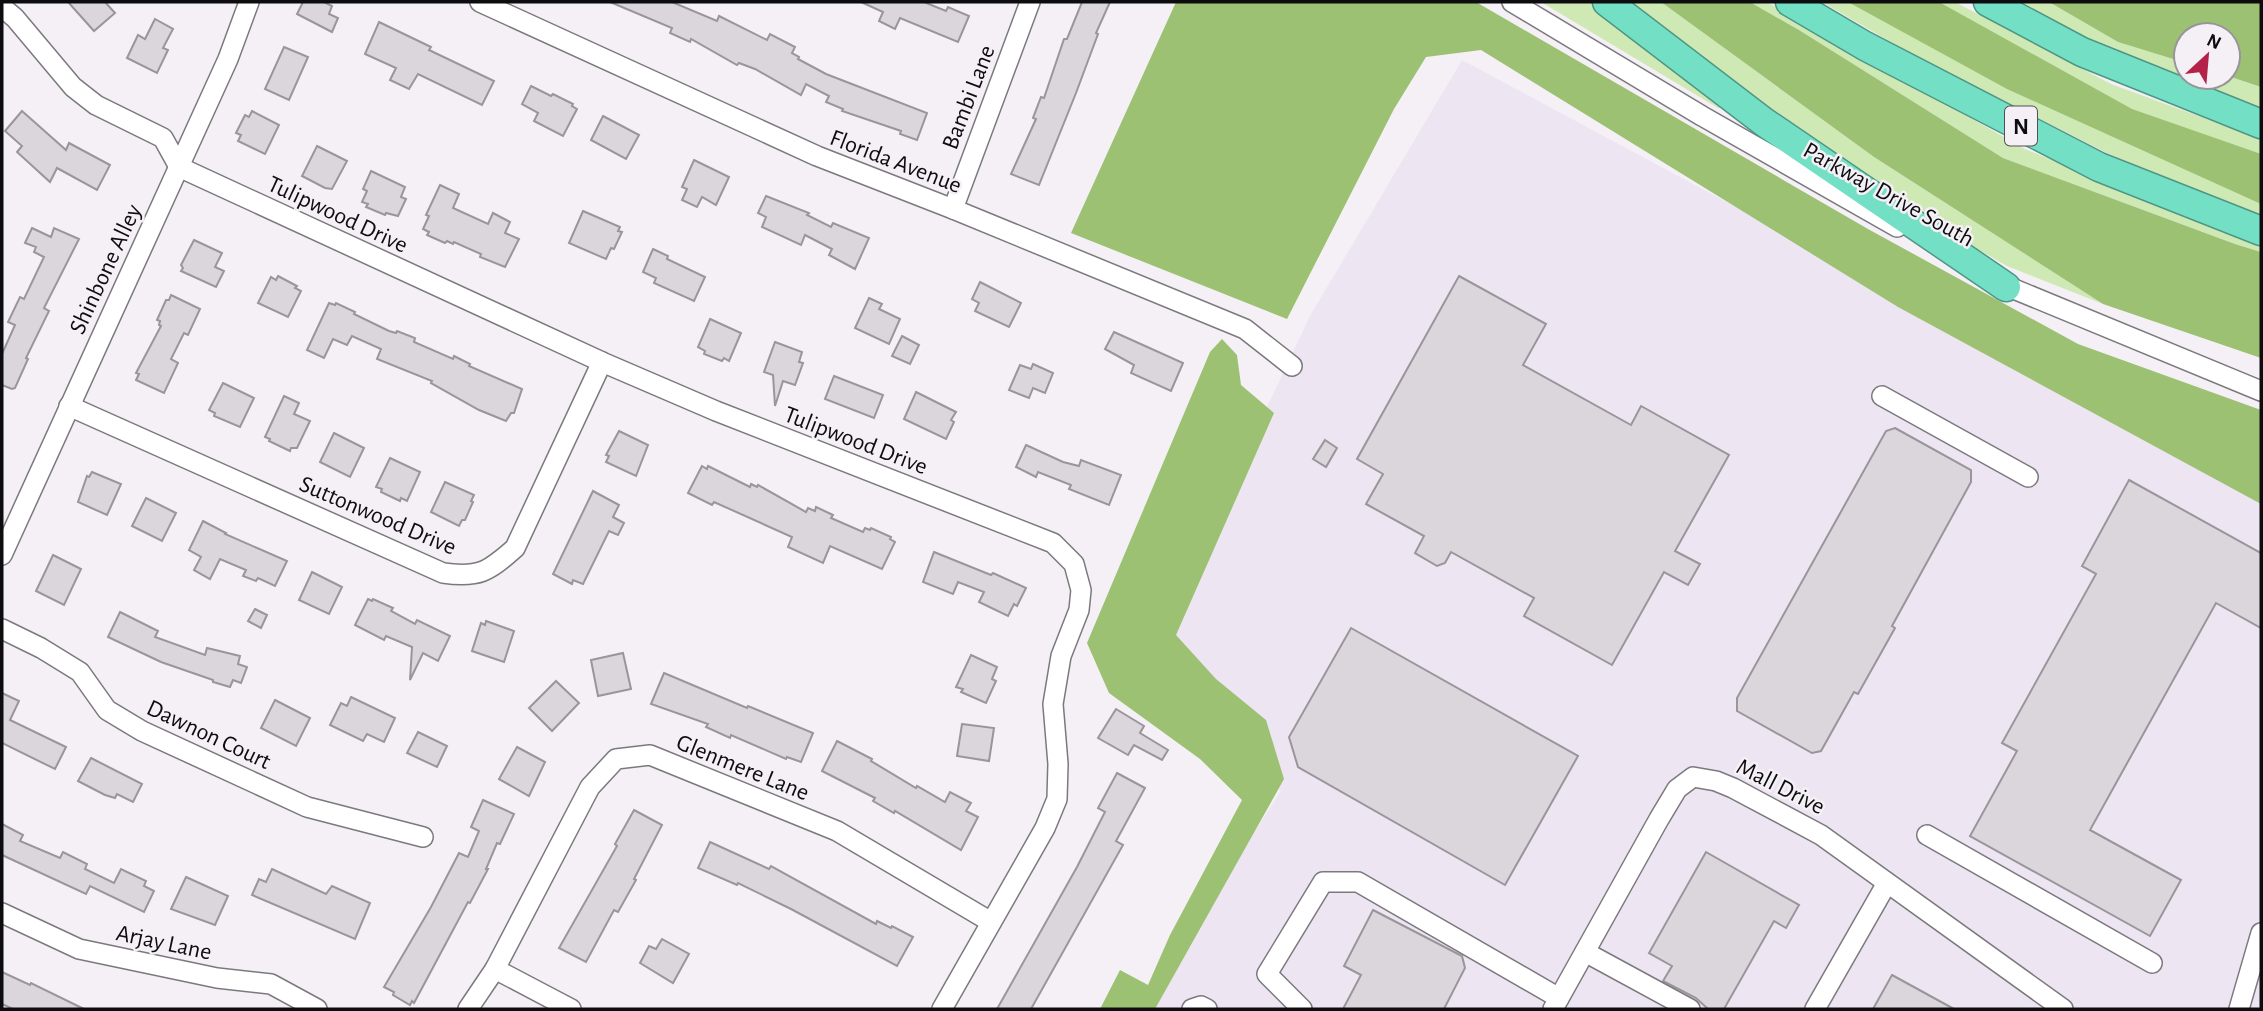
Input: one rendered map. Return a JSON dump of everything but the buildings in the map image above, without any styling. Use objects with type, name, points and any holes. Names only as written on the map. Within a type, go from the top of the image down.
[{"type":"highway","points":[[1607,2],[1764,122],[2006,287]]},
{"type":"highway","name":"N","points":[[1790,2],[1865,46],[2099,166],[2261,231]]},
{"type":"highway","points":[[1988,2],[2082,52],[2261,124]]},
{"type":"street","name":"Shinbone Alley","points":[[2,555],[228,59],[249,2]]},
{"type":"street","name":"Florida Avenue","points":[[480,2],[817,156],[1245,329],[1292,366]]},
{"type":"street","name":"Bambi Lane","points":[[953,209],[1030,2]]},
{"type":"street","name":"Parkway Drive South","points":[[1512,2],[1726,129],[2006,287],[2261,391]]},
{"type":"street","points":[[2,7],[15,18],[73,87],[96,104],[163,138],[179,167]]},
{"type":"street","name":"Tulipwood Drive","points":[[179,167],[602,362],[716,411],[1053,543],[1074,564],[1082,590],[1079,610],[1061,656],[1053,705],[1058,764],[1057,799],[1045,828],[942,1009]]},
{"type":"street","name":"Suttonwood Drive","points":[[69,406],[443,573],[467,576],[493,568],[515,548],[602,362]]},
{"type":"street","points":[[1882,396],[2028,477]]},
{"type":"street","name":"Dawnon Court","points":[[2,629],[41,648],[80,672],[107,710],[142,731],[307,807],[423,836]]},
{"type":"street","name":"Glenmere Lane","points":[[468,1009],[495,969],[590,787],[617,759],[650,755],[837,831],[991,922]]},
{"type":"street","name":"Mall Drive","points":[[1556,1004],[1677,789],[1693,777],[1716,780],[1821,835],[2063,1009]]},
{"type":"street","points":[[1927,835],[2152,963]]},
{"type":"street","points":[[1302,1009],[1267,974],[1323,882],[1358,882],[1556,1004]]},
{"type":"street","points":[[1815,1009],[1887,883]]},
{"type":"street","name":"Arjay Lane","points":[[2,913],[79,949],[217,978],[271,984],[317,1009]]},
{"type":"street","points":[[2239,1009],[2261,933]]},
{"type":"street","points":[[1585,952],[1690,1009]]},
{"type":"street","points":[[495,969],[571,1009]]},
{"type":"street","points":[[1192,1009],[1201,1006],[1207,1009]]},
{"type":"shaded area","points":[[1462,60],[2261,489],[2261,1009],[1139,1009],[1281,791],[1151,653],[1310,316]]},
{"type":"green space","points":[[1176,2],[1476,2],[1868,229],[2078,344],[2261,410],[2261,504],[1898,307],[1481,50],[1426,57],[1394,109],[1287,319],[1071,233]]},
{"type":"green space","points":[[1541,2],[1591,2],[1721,101],[1724,107],[1718,108]]},
{"type":"green space","points":[[1616,2],[1661,2],[1874,157],[2103,304],[2007,266],[1910,210]]},
{"type":"green space","points":[[1661,2],[1750,2],[2003,158],[2261,252],[2261,358],[2103,304],[1874,157]]},
{"type":"green space","points":[[1750,2],[1767,2],[2025,149],[2261,243],[2261,252],[2003,158]]},
{"type":"green space","points":[[1822,2],[1955,2],[2111,84],[2261,139],[2261,218],[2107,153],[1915,56]]},
{"type":"green space","points":[[1848,2],[1939,2],[2132,109],[2261,154],[2261,204],[2007,89]]},
{"type":"green space","points":[[2002,2],[2049,2],[2118,42],[2172,59],[2172,79]]},
{"type":"green space","points":[[2049,2],[2261,2],[2261,87],[2242,81],[2242,21],[2172,21],[2172,59],[2118,42]]},
{"type":"green space","points":[[2242,81],[2261,87],[2261,113],[2204,91],[2242,91]]},
{"type":"green space","points":[[1222,339],[1237,355],[1241,385],[1274,413],[1176,635],[1216,679],[1266,720],[1284,779],[1155,1009],[1100,1009],[1120,970],[1148,985],[1170,935],[1242,800],[1200,759],[1109,693],[1087,643],[1210,352]]}]
